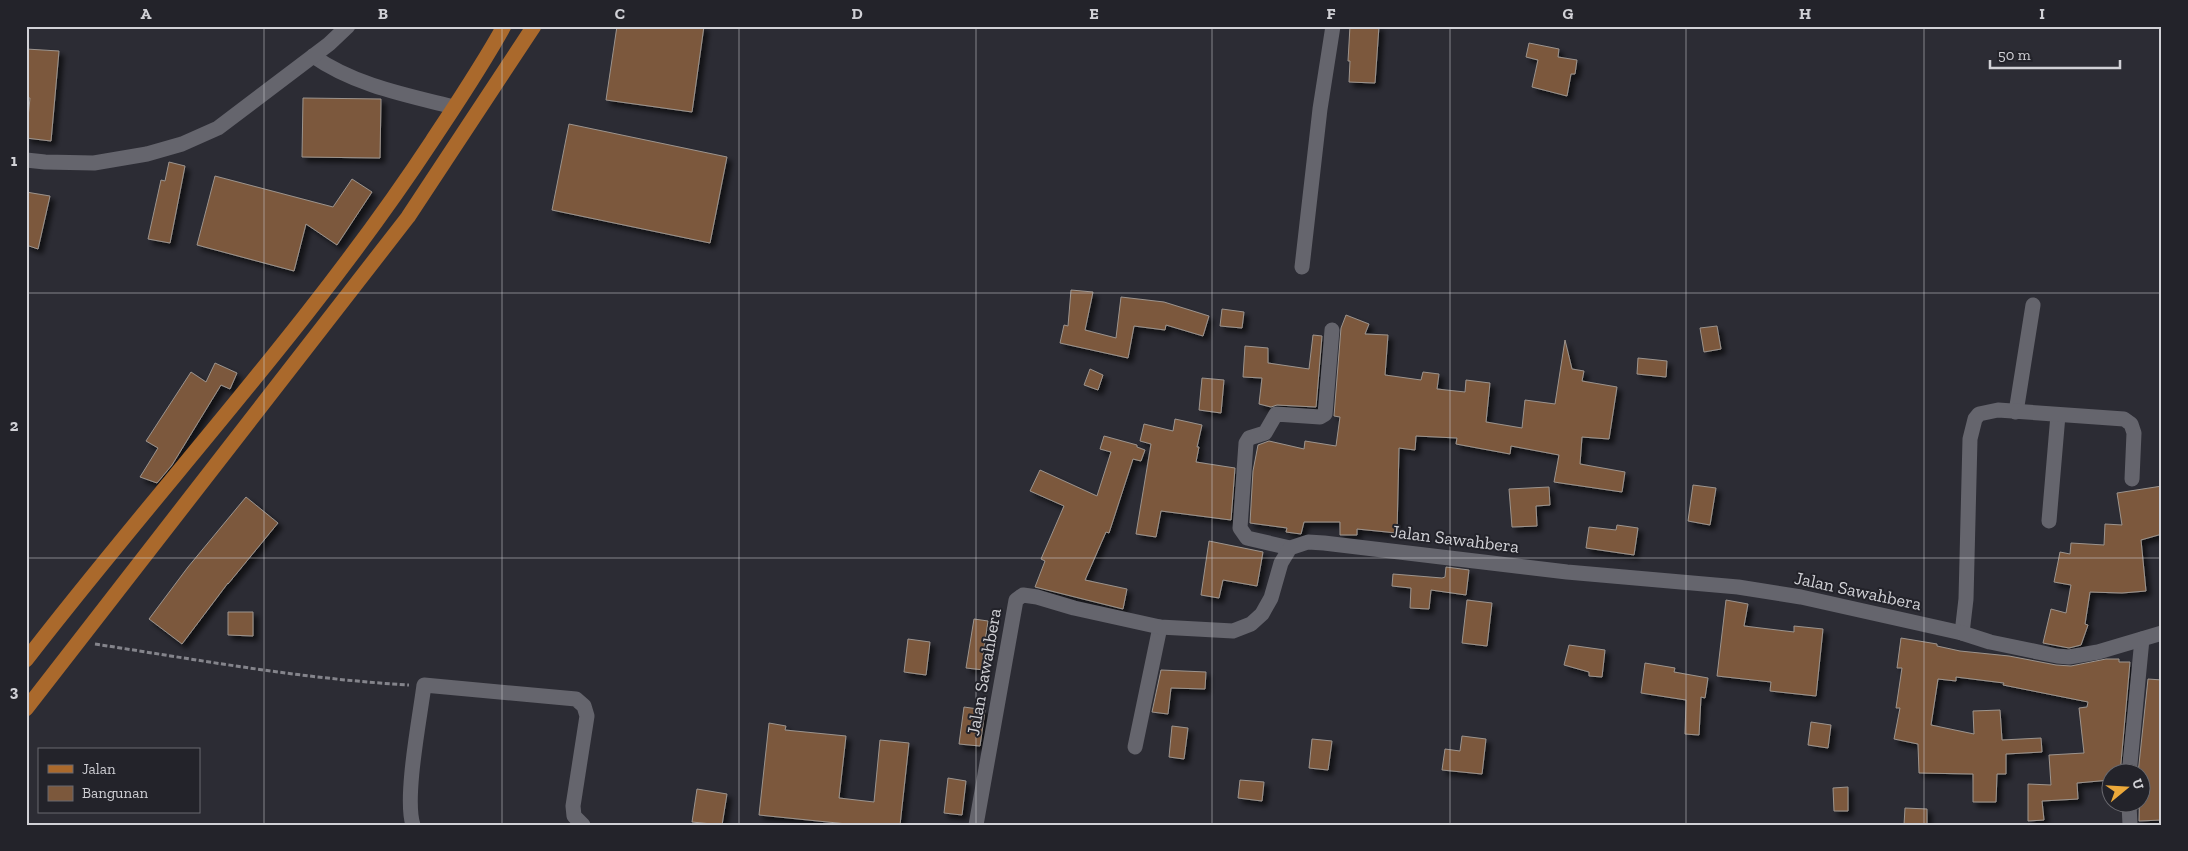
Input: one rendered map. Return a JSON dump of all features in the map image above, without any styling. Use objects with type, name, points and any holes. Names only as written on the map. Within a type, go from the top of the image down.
[{"type":"main road","points":[[26,660],[326,291],[392,202],[487,57],[504,26]]},
{"type":"main road","points":[[26,709],[408,218],[534,26]]},
{"type":"main road","points":[[392,202],[408,218]]},
{"type":"street","points":[[26,160],[94,163],[147,154],[182,144],[218,128],[313,56],[348,26]]},
{"type":"street","points":[[1302,268],[1320,109],[1333,26]]},
{"type":"street","points":[[313,56],[328,67],[385,90],[454,107]]},
{"type":"street","points":[[2016,412],[2033,305]]},
{"type":"street","points":[[1290,548],[1247,538],[1240,528],[1246,443],[1249,438],[1269,430],[1276,414],[1320,417],[1325,414],[1332,330]]},
{"type":"street","points":[[1962,633],[1966,599],[1970,439],[1972,429],[1979,414],[1998,410],[2124,419],[2131,424],[2134,433],[2132,479]]},
{"type":"street","points":[[2049,521],[2058,415]]},
{"type":"street","name":"Jalan Sawahbera","points":[[976,825],[1016,600],[1023,595],[1037,597],[1074,608],[1160,627],[1233,631],[1251,624],[1262,614],[1271,598],[1280,563],[1290,548],[1308,542],[1324,542],[1567,572],[1738,587],[1801,597],[1962,633],[1990,642],[2063,656],[2098,652],[2162,633]]},
{"type":"street","points":[[1135,748],[1160,627]]},
{"type":"street","points":[[2130,764],[2142,638]]},
{"type":"street","points":[[413,825],[410,816],[424,685],[576,699],[584,706],[587,716],[573,806],[574,816],[584,825]]},
{"type":"path","points":[[77,642],[360,682],[424,685]]},
{"type":"building","points":[[617,26],[704,26],[692,112],[606,100]]},
{"type":"building","points":[[1350,26],[1379,26],[1375,83],[1349,82]]},
{"type":"building","points":[[1529,43],[1559,49],[1558,57],[1577,60],[1575,74],[1571,74],[1567,96],[1532,87],[1538,60],[1526,57]]},
{"type":"building","points":[[26,49],[59,51],[51,141],[26,138],[30,98],[26,98]]},
{"type":"building","points":[[303,98],[381,99],[380,158],[302,157]]},
{"type":"building","points":[[569,124],[727,157],[710,243],[552,210]]},
{"type":"building","points":[[169,162],[185,166],[170,243],[148,239],[161,180],[165,181]]},
{"type":"building","points":[[215,176],[333,207],[352,179],[372,192],[337,245],[306,224],[294,271],[197,245]]},
{"type":"building","points":[[26,192],[50,196],[38,249],[26,245]]},
{"type":"building","points":[[1071,290],[1093,292],[1085,330],[1116,338],[1121,297],[1164,302],[1209,316],[1203,336],[1166,325],[1165,330],[1134,326],[1128,358],[1060,343],[1064,325],[1068,326]]},
{"type":"building","points":[[1222,309],[1244,312],[1242,328],[1220,326]]},
{"type":"building","points":[[1346,315],[1369,324],[1365,334],[1388,335],[1385,375],[1421,380],[1423,372],[1439,374],[1437,389],[1465,392],[1466,380],[1490,383],[1486,422],[1522,428],[1525,400],[1555,404],[1565,340],[1572,369],[1584,371],[1582,381],[1617,387],[1609,439],[1582,437],[1580,464],[1625,472],[1622,492],[1554,482],[1559,455],[1511,446],[1510,454],[1456,444],[1457,438],[1416,436],[1415,450],[1399,448],[1397,533],[1357,529],[1357,535],[1340,535],[1340,522],[1304,522],[1301,534],[1286,532],[1287,528],[1250,523],[1253,471],[1258,445],[1269,441],[1304,449],[1305,441],[1336,446],[1340,417],[1334,416],[1341,328]]},
{"type":"building","points":[[1717,326],[1721,349],[1704,352],[1700,328]]},
{"type":"building","points":[[1313,335],[1322,336],[1316,407],[1277,405],[1271,407],[1259,404],[1262,378],[1243,377],[1245,346],[1268,348],[1268,363],[1309,369]]},
{"type":"building","points":[[1638,358],[1667,361],[1666,377],[1637,374]]},
{"type":"building","points":[[215,363],[237,373],[230,389],[221,385],[172,465],[157,483],[140,477],[158,448],[146,441],[191,372],[206,382]]},
{"type":"building","points":[[1090,369],[1103,375],[1098,390],[1084,385]]},
{"type":"building","points":[[1202,378],[1224,380],[1221,413],[1199,410]]},
{"type":"building","points":[[1175,419],[1202,425],[1196,462],[1235,468],[1231,520],[1161,511],[1156,537],[1136,534],[1151,444],[1140,441],[1144,424],[1173,431]]},
{"type":"building","points":[[1104,436],[1137,445],[1137,447],[1145,450],[1141,461],[1133,459],[1109,533],[1106,532],[1085,580],[1127,589],[1123,609],[1035,587],[1045,561],[1041,559],[1064,506],[1030,491],[1040,470],[1097,496],[1111,452],[1100,449]]},
{"type":"building","points":[[1693,485],[1716,488],[1710,525],[1688,521]]},
{"type":"building","points":[[2162,486],[2162,534],[2141,540],[2146,591],[2122,593],[2090,592],[2085,624],[2088,625],[2081,645],[2069,648],[2043,643],[2051,609],[2066,613],[2071,585],[2054,582],[2060,552],[2070,554],[2071,543],[2104,545],[2105,524],[2122,525],[2117,493]]},
{"type":"building","points":[[1549,487],[1550,505],[1536,506],[1537,526],[1512,527],[1509,489]]},
{"type":"building","points":[[246,497],[278,523],[228,583],[182,644],[149,619],[188,567]]},
{"type":"building","points":[[1617,525],[1638,528],[1634,555],[1586,548],[1589,527],[1616,530]]},
{"type":"building","points":[[1209,541],[1263,552],[1257,586],[1223,580],[1219,598],[1201,595]]},
{"type":"building","points":[[1446,567],[1469,570],[1466,595],[1431,590],[1429,609],[1410,608],[1411,588],[1392,586],[1393,574],[1442,578],[1445,577]]},
{"type":"building","points":[[1467,600],[1492,603],[1487,646],[1462,643]]},
{"type":"building","points":[[1726,600],[1748,604],[1744,626],[1794,632],[1794,626],[1823,629],[1816,696],[1770,691],[1771,682],[1717,676]]},
{"type":"building","points":[[228,612],[253,612],[253,636],[228,635]]},
{"type":"building","points":[[974,619],[988,621],[983,655],[986,655],[984,670],[966,668]]},
{"type":"building","points":[[1901,638],[1937,644],[1937,646],[1960,651],[2009,656],[2056,665],[2071,666],[2106,659],[2119,659],[2119,662],[2130,662],[2121,764],[2100,764],[2100,781],[2077,783],[2078,799],[2042,801],[2044,820],[2028,821],[2028,784],[2051,785],[2049,755],[2084,753],[2079,708],[2087,707],[2088,702],[2003,685],[2004,683],[1956,677],[1956,681],[1938,679],[1931,725],[1974,734],[1973,711],[2000,710],[2002,740],[2041,738],[2042,752],[2006,754],[2006,774],[1997,774],[1996,802],[1973,802],[1973,774],[1919,773],[1918,744],[1894,739],[1900,708],[1896,708],[1902,668],[1897,668]]},
{"type":"building","points":[[908,639],[930,642],[926,675],[904,672]]},
{"type":"building","points":[[1569,645],[1605,650],[1602,677],[1589,676],[1589,672],[1564,665]]},
{"type":"building","points":[[1645,663],[1675,668],[1674,672],[1708,678],[1705,698],[1701,697],[1699,735],[1685,734],[1686,700],[1641,693]]},
{"type":"building","points":[[1161,670],[1206,672],[1205,689],[1171,688],[1168,714],[1152,712]]},
{"type":"building","points":[[2148,679],[2162,680],[2162,820],[2139,821],[2139,814],[2150,814],[2150,764],[2139,764]]},
{"type":"building","points":[[964,707],[985,710],[980,746],[959,744]]},
{"type":"building","points":[[1811,722],[1831,725],[1828,748],[1808,745]]},
{"type":"building","points":[[769,723],[786,726],[785,730],[846,736],[839,798],[874,802],[880,740],[909,743],[900,825],[857,825],[759,815]]},
{"type":"building","points":[[1172,726],[1188,728],[1184,759],[1169,757]]},
{"type":"building","points":[[1462,736],[1486,739],[1482,774],[1442,770],[1445,749],[1460,751]]},
{"type":"building","points":[[1312,739],[1332,741],[1328,770],[1309,768]]},
{"type":"building","points":[[948,778],[966,781],[962,815],[944,813]]},
{"type":"building","points":[[1240,780],[1264,782],[1262,801],[1238,798]]},
{"type":"building","points":[[1848,787],[1848,811],[1834,811],[1833,788]]},
{"type":"building","points":[[697,789],[727,794],[722,825],[692,822]]},
{"type":"building","points":[[1905,808],[1927,809],[1927,825],[1904,825]]}]
